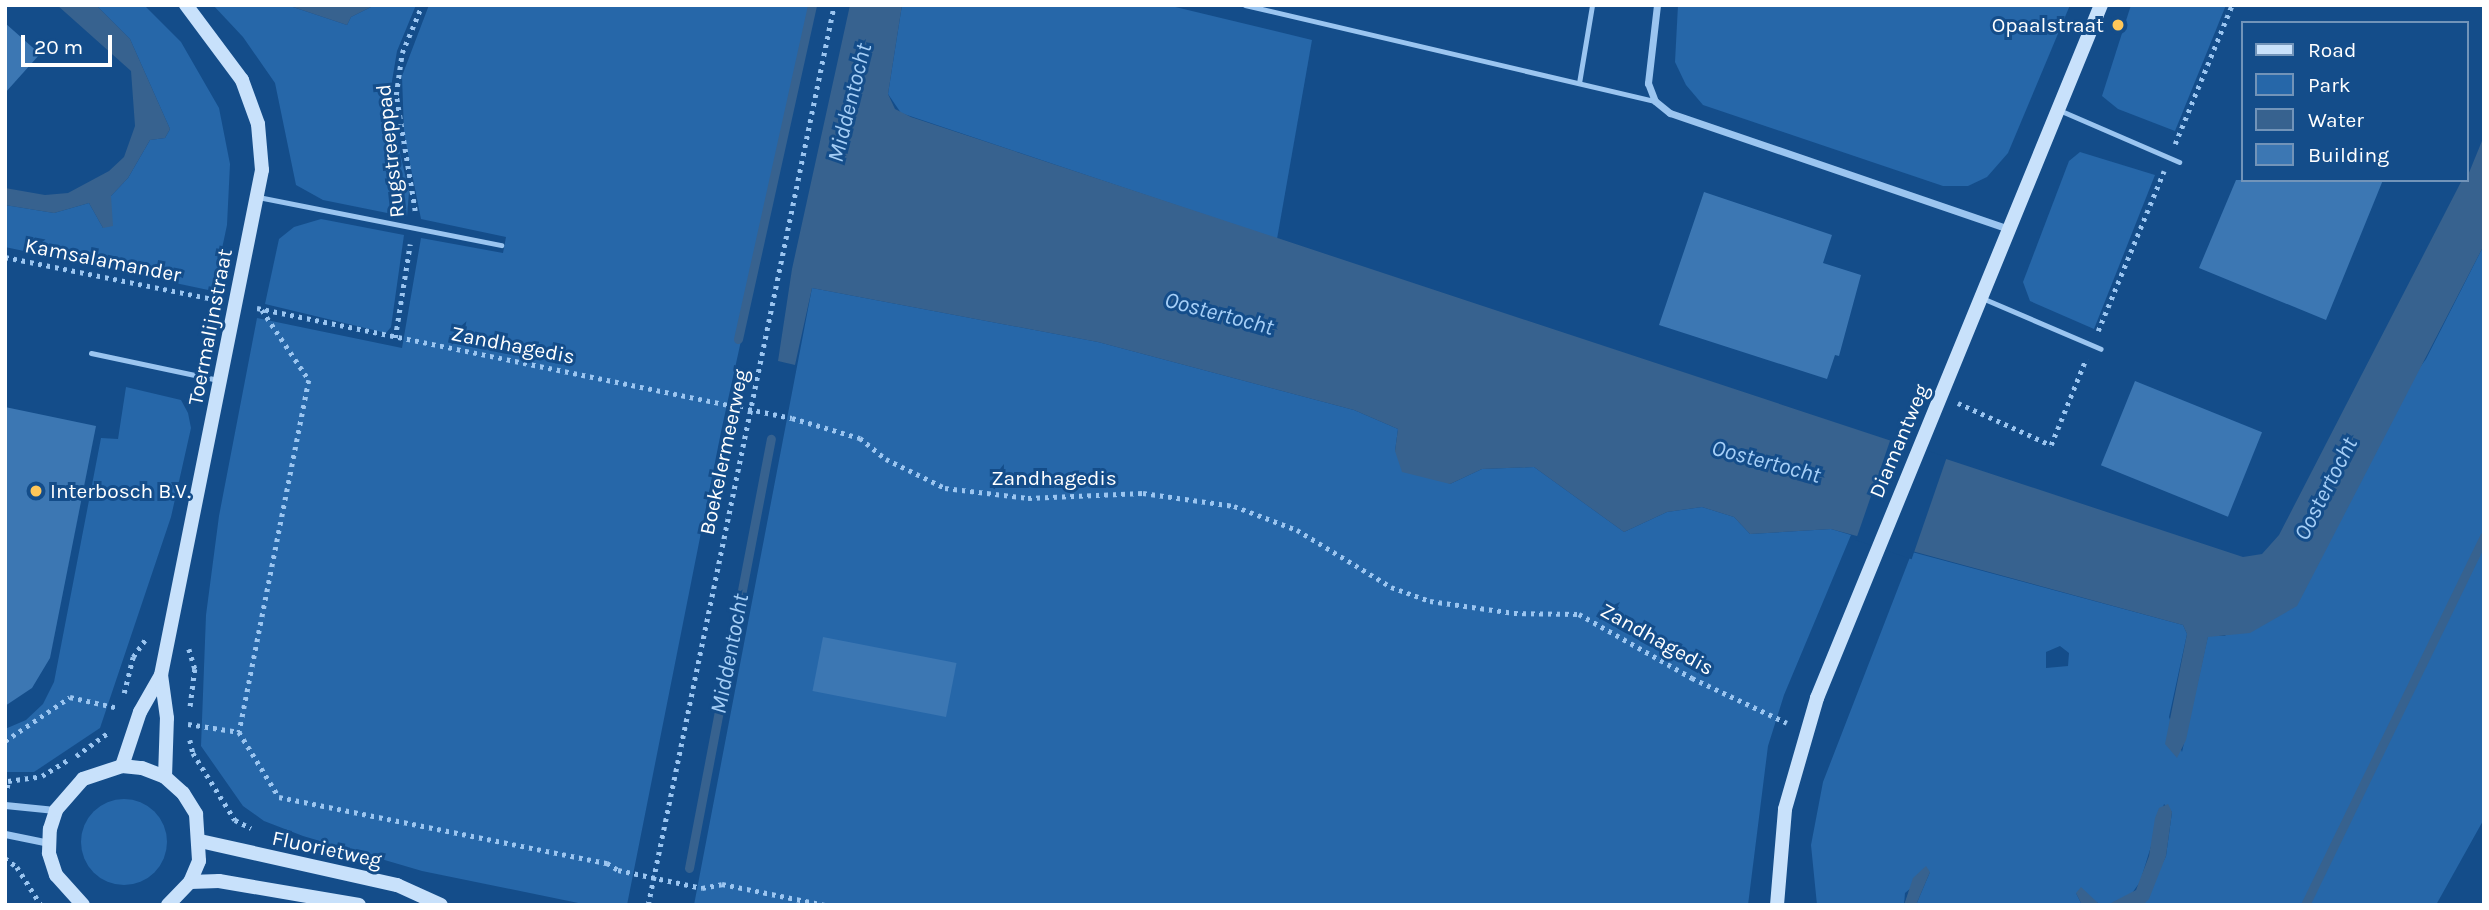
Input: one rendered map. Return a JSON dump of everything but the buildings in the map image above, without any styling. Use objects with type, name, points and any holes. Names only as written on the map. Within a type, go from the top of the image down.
[{"type":"street","name":"Toermalijnstraat","points":[[122,766],[140,712],[161,675],[258,197],[262,144],[251,100],[233,65],[186,5]]},
{"type":"street","points":[[1657,5],[1647,83],[1655,101],[1692,123],[2010,229]]},
{"type":"street","name":"Diamantweg","points":[[1777,905],[1785,809],[1805,731],[1925,429],[1941,396],[2101,5]]},
{"type":"street","name":"Toermalijnstraat","points":[[161,675],[167,718],[165,778]]},
{"type":"street","points":[[83,905],[56,875],[50,843],[56,810],[83,779],[122,766],[142,768],[165,778],[183,793],[196,814],[201,841],[199,861],[190,882],[168,905]]},
{"type":"street","points":[[5,805],[56,810]]},
{"type":"street","points":[[5,834],[50,843]]},
{"type":"street","name":"Fluorietweg","points":[[201,841],[397,885],[441,905]]},
{"type":"street","points":[[190,882],[219,881],[359,905]]},
{"type":"lane","points":[[1245,5],[1655,101]]},
{"type":"lane","points":[[1579,83],[1592,5]]},
{"type":"lane","points":[[2059,110],[2179,162]]},
{"type":"lane","points":[[258,197],[500,244]]},
{"type":"lane","points":[[1980,297],[2101,349]]},
{"type":"lane","points":[[91,354],[221,381]]},
{"type":"path","name":"Rugstreeppad","points":[[394,338],[413,226],[413,192],[402,151],[396,94],[402,53],[422,5]]},
{"type":"path","name":"Boekelermeerweg","points":[[648,905],[834,5]]},
{"type":"path","points":[[1941,396],[2051,445],[2232,5]]},
{"type":"path","name":"Kamsalamander","points":[[5,257],[236,303]]},
{"type":"path","name":"Zandhagedis","points":[[236,303],[394,338],[749,407],[860,438],[886,459],[945,488],[1028,498],[1143,494],[1234,506],[1297,530],[1391,587],[1430,601],[1514,613],[1579,614],[1692,678],[1805,731]]},
{"type":"path","points":[[261,309],[309,380],[239,732],[279,797],[607,863],[618,870],[702,888],[722,884],[825,905]]},
{"type":"path","points":[[5,796],[7,781],[42,776],[106,737],[112,726]]},
{"type":"path","points":[[5,858],[18,867],[41,905]]},
{"type":"green space","points":[[96,5],[144,5],[181,42],[219,108],[230,164],[227,225],[213,291],[5,247],[5,205],[54,213],[89,203],[103,228],[111,196],[128,178],[150,140],[165,138],[170,129],[130,39]]},
{"type":"green space","points":[[213,5],[287,5],[347,25],[351,17],[375,5],[416,5],[397,51],[392,81],[395,131],[409,192],[407,217],[323,200],[296,185],[275,83],[243,37]]},
{"type":"green space","points":[[429,5],[815,5],[722,427],[627,905],[588,905],[422,871],[303,836],[264,821],[243,806],[201,746],[206,615],[219,516],[257,318],[402,348],[421,238],[503,253],[506,237],[421,219],[404,133],[402,76]]},
{"type":"green space","points":[[902,5],[1167,5],[1312,40],[1277,239],[901,113],[888,94]]},
{"type":"green space","points":[[1678,5],[2070,5],[2008,153],[1987,177],[1968,186],[1943,186],[1703,105],[1686,85],[1675,62]]},
{"type":"green space","points":[[2131,5],[2226,5],[2175,131],[2118,109],[2102,96]]},
{"type":"green space","points":[[2080,152],[2155,175],[2094,329],[2030,301],[2023,282],[2069,161]]},
{"type":"green space","points":[[321,219],[404,235],[391,327],[386,333],[265,304],[279,239],[294,227]]},
{"type":"green space","points":[[2484,245],[2484,819],[2436,905],[2143,905],[2166,856],[2172,812],[2164,804],[2140,882],[2130,896],[2113,904],[2098,903],[2076,893],[2082,905],[1916,905],[1930,872],[1905,893],[1904,905],[1817,905],[1811,845],[1823,782],[1912,552],[2183,625],[2187,634],[2169,717],[2182,752],[2208,636],[2225,636],[2426,359]],"holes":[[[2060,646],[2069,653],[2068,666],[2046,668],[2046,652]]]},
{"type":"green space","points":[[812,288],[1098,342],[1354,410],[1398,429],[1395,451],[1450,484],[1482,469],[1534,467],[1624,532],[1667,512],[1702,507],[1734,517],[1750,534],[1831,529],[1851,535],[1784,695],[1768,746],[1748,905],[694,905]]},
{"type":"green space","points":[[126,387],[181,400],[188,413],[191,428],[171,517],[100,728],[34,772],[5,772],[5,729],[26,720],[43,704],[54,682],[101,438],[118,439]]},
{"type":"green space","points":[[124,799],[140,803],[154,812],[163,826],[167,842],[163,858],[154,872],[140,881],[124,885],[108,881],[94,872],[85,858],[81,842],[85,826],[94,812],[108,803]]},
{"type":"water","points":[[57,5],[96,5],[130,39],[170,129],[165,138],[150,140],[128,178],[111,196],[113,226],[103,228],[89,203],[54,213],[5,205],[5,188],[45,195],[68,193],[109,171],[124,157],[135,126],[131,71]]},
{"type":"water","points":[[287,5],[375,5],[351,17],[347,25]]},
{"type":"water","name":"Oostertocht","points":[[850,5],[902,5],[888,94],[895,109],[911,117],[2243,557],[2262,554],[2279,535],[2461,182],[2468,182],[2468,175],[2484,136],[2484,245],[2297,606],[2250,633],[2208,637],[2186,740],[2177,758],[2165,744],[2187,634],[2183,625],[1831,529],[1750,534],[1734,517],[1702,507],[1667,512],[1624,532],[1534,467],[1482,469],[1450,484],[1402,472],[1395,451],[1398,429],[1354,410],[1098,342],[812,288],[795,365],[778,361],[792,269]]},
{"type":"water","points":[[2168,804],[2172,812],[2166,856],[2149,899],[2143,905],[2107,905],[2136,890],[2149,856],[2155,818],[2159,808]]},
{"type":"water","points":[[1926,866],[1930,872],[1916,905],[1904,905],[1913,878]]},
{"type":"water","points":[[2081,887],[2098,903],[2104,905],[2082,905],[2076,893]]},
{"type":"pier","points":[[1891,438],[1947,457],[1912,559],[1856,540]]},
{"type":"waterway","name":"Middentocht","points":[[738,339],[812,5]]},
{"type":"waterway","name":"Middentocht","points":[[689,868],[771,439]]},
{"type":"waterway","points":[[2305,905],[2484,536]]},
{"type":"place","name":"Opaalstraat","points":[[2118,25]]},
{"type":"place","name":"Interbosch B.V.","points":[[36,491]]}]
